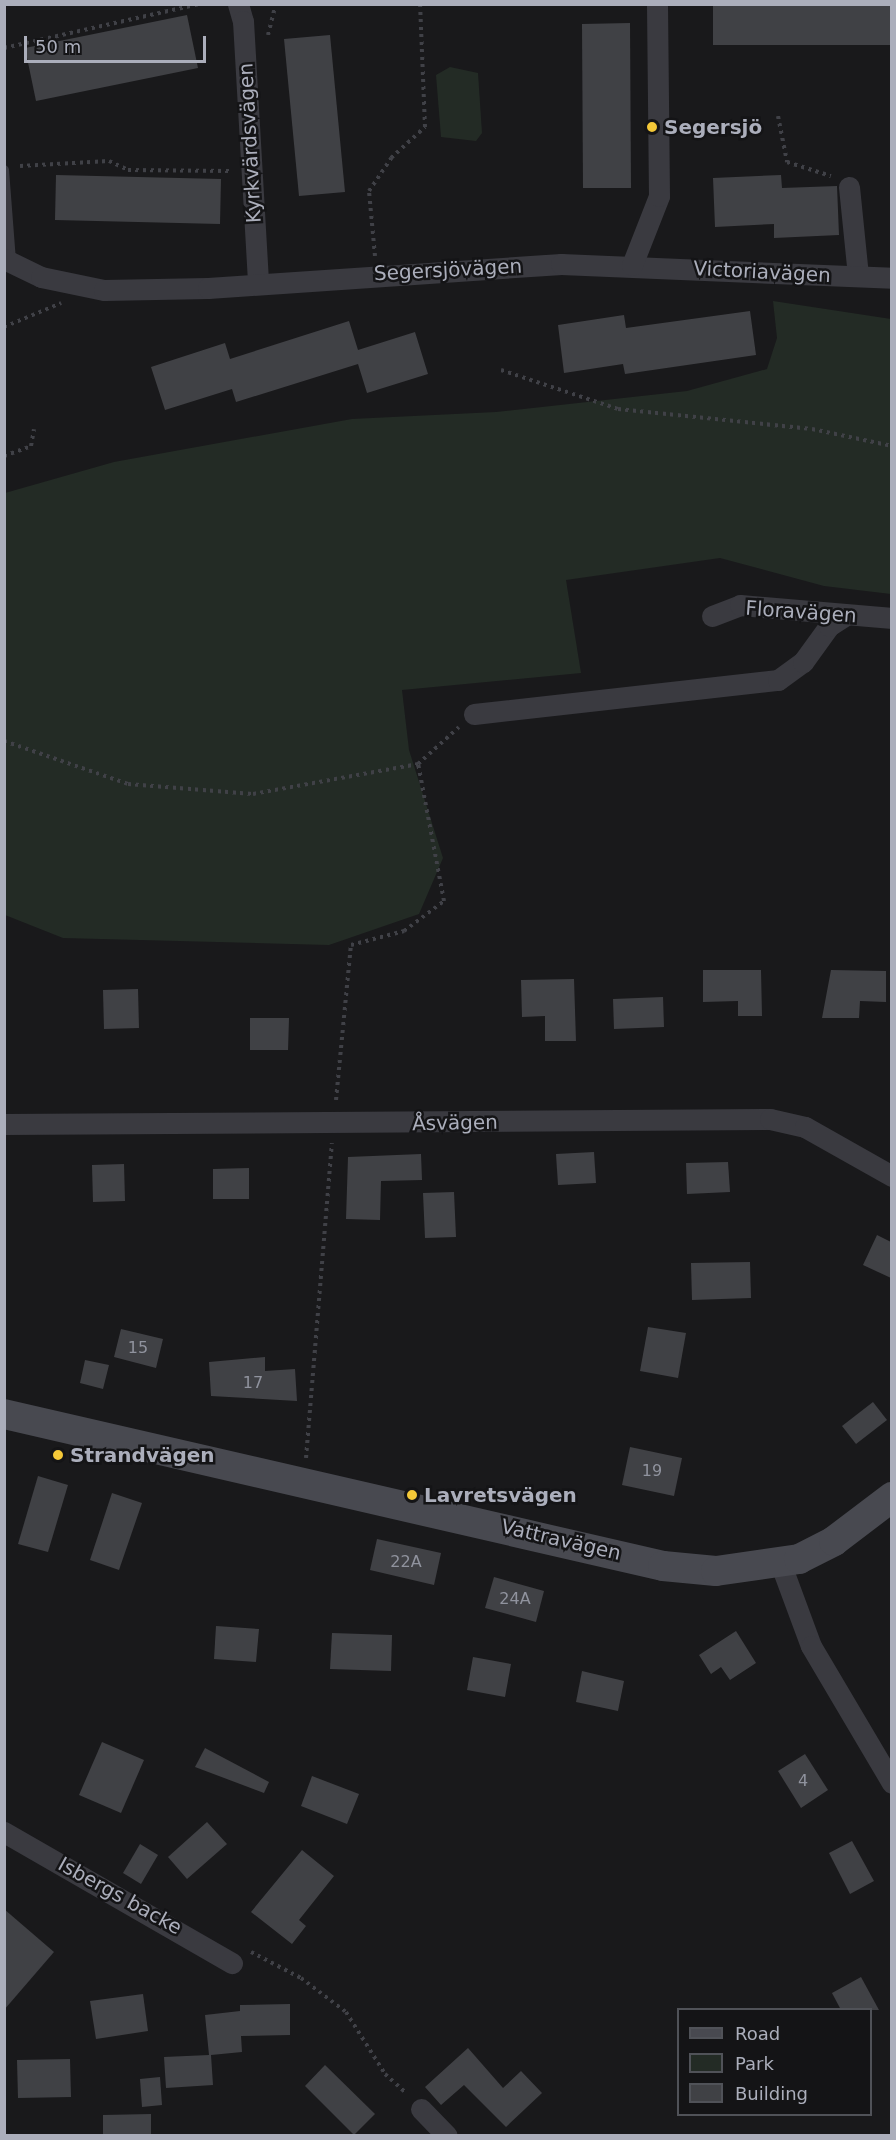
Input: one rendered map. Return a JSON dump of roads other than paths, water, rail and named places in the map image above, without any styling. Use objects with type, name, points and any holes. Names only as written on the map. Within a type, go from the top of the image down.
[{"type":"street","name":"Kyrkvärdsvägen","points":[[238,4],[258,282]]},
{"type":"street","points":[[632,265],[659,196],[657,4]]},
{"type":"street","points":[[849,188],[858,276]]},
{"type":"street","name":"Segersjövägen","points":[[8,261],[68,285],[104,290],[441,269],[632,265]]},
{"type":"street","name":"Victoriavägen","points":[[632,265],[891,278]]},
{"type":"street","name":"Floravägen","points":[[712,616],[740,605],[891,618]]},
{"type":"street","points":[[474,714],[778,680],[803,662],[830,626],[846,615]]},
{"type":"street","name":"Åsvägen","points":[[4,1124],[333,1125],[770,1119],[804,1127],[891,1176]]},
{"type":"street","name":"Vattravägen","points":[[4,1414],[305,1480],[663,1566],[716,1571],[781,1565],[834,1541],[891,1497]]},
{"type":"street","points":[[781,1565],[810,1646],[891,1783]]},
{"type":"street","name":"Isbergs backe","points":[[4,1832],[232,1963]]},
{"type":"street","points":[[421,2109],[447,2136]]},
{"type":"lane","points":[[4,170],[8,261]]},
{"type":"place","name":"Segersjö","points":[[652,127]]},
{"type":"place","name":"Strandvägen","points":[[58,1455]]},
{"type":"place","name":"Lavretsvägen","points":[[412,1495]]}]
